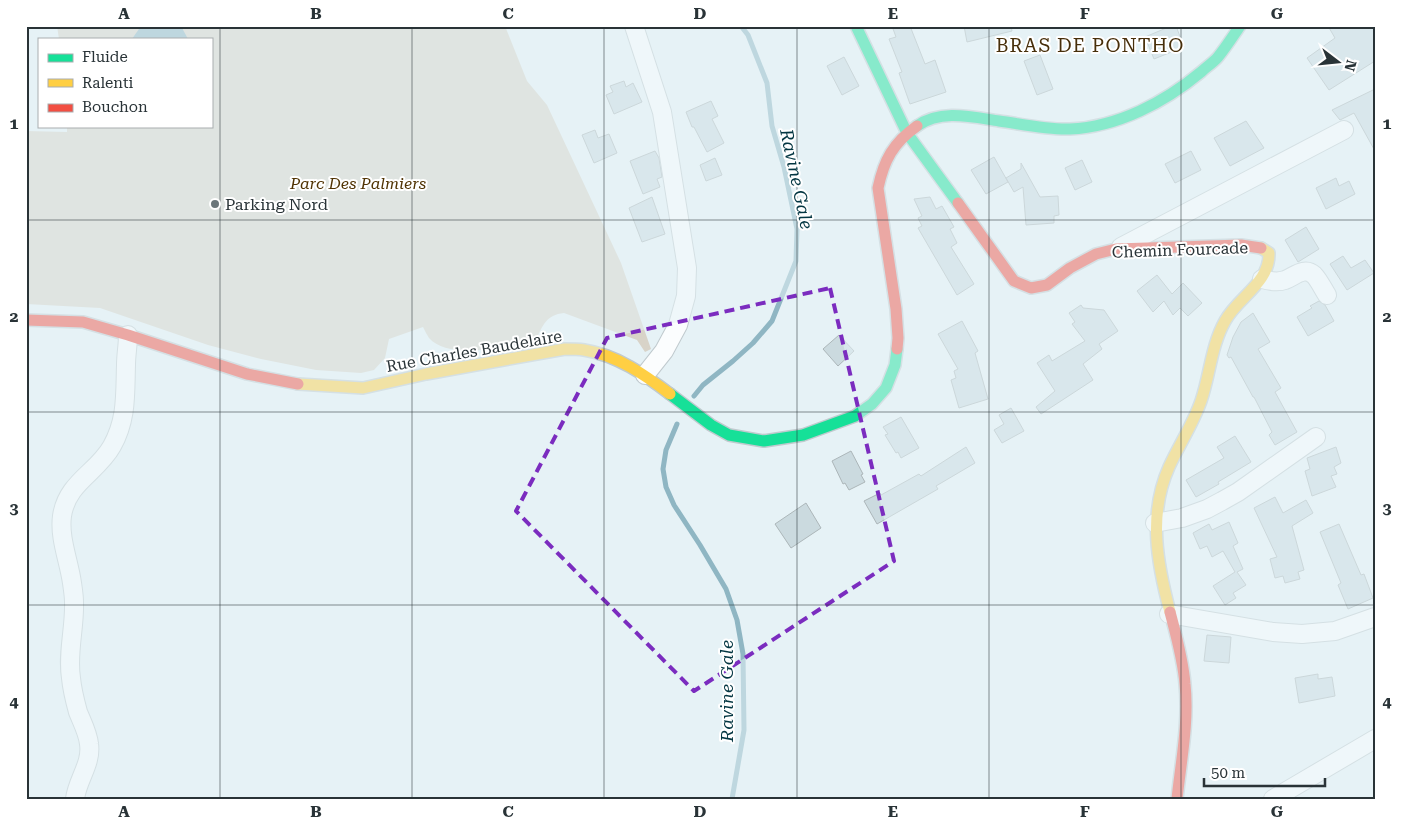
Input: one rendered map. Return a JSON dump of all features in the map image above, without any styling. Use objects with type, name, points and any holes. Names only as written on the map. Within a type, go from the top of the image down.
[{"type":"main road","points":[[856,26],[907,133]]},
{"type":"main road","name":"Rue Charles Baudelaire","points":[[26,320],[84,322],[128,334],[247,374],[292,383],[321,386],[363,388],[426,374],[564,349],[585,350],[613,358],[645,375],[711,424],[729,435],[764,441],[803,435],[855,416],[872,404],[886,388],[891,377],[898,338],[896,308],[878,188],[882,170],[890,152],[907,133],[924,121],[945,116],[962,116],[1070,129],[1105,124],[1149,107],[1186,84],[1217,58],[1240,26]]},
{"type":"main road","name":"Chemin Fourcade","points":[[907,133],[1014,280],[1022,286],[1031,288],[1046,285],[1070,268],[1096,254],[1116,249],[1241,245],[1260,248],[1269,253],[1268,264],[1262,279],[1234,308],[1224,322],[1213,349],[1206,383],[1199,404],[1171,461],[1157,507],[1155,523],[1159,574],[1185,682],[1185,730],[1177,799]]},
{"type":"street","points":[[634,26],[662,112],[687,268],[686,296],[678,325],[664,351],[645,375]]},
{"type":"street","points":[[1116,249],[1344,130]]},
{"type":"street","points":[[1262,279],[1272,282],[1284,281],[1300,272],[1307,272],[1314,275],[1327,295]]},
{"type":"street","points":[[75,799],[87,763],[89,744],[77,710],[71,680],[69,651],[74,602],[72,580],[62,534],[62,519],[64,504],[72,491],[105,458],[120,429],[126,396],[128,334]]},
{"type":"street","points":[[1155,523],[1182,518],[1208,509],[1238,492],[1316,437]]},
{"type":"street","points":[[1169,614],[1273,632],[1302,634],[1335,631],[1375,617]]},
{"type":"street","points":[[1273,799],[1296,792],[1375,739]]},
{"type":"highlighted area","points":[[830,288],[894,561],[694,691],[516,511],[607,338]]},
{"type":"green space","name":"Parc Des Palmiers","points":[[57,26],[505,26],[527,81],[547,105],[621,263],[651,349],[645,352],[637,340],[564,313],[549,318],[543,325],[536,340],[480,350],[450,349],[438,345],[429,338],[423,327],[389,339],[385,358],[374,370],[361,373],[316,370],[261,359],[208,345],[100,308],[26,304],[26,131],[67,132],[67,128],[212,128],[212,38],[59,38]]},
{"type":"water","points":[[141,26],[181,26],[187,38],[133,38]]},
{"type":"building","points":[[892,26],[910,26],[925,64],[935,60],[946,92],[910,104],[899,73],[902,72],[889,39],[896,37]]},
{"type":"building","points":[[964,26],[1011,26],[1012,31],[967,42]]},
{"type":"building","points":[[1171,26],[1176,26],[1184,47],[1154,59],[1145,37]]},
{"type":"building","points":[[1328,26],[1375,26],[1375,61],[1329,90],[1307,58],[1335,38]]},
{"type":"building","points":[[1040,55],[1053,89],[1037,95],[1024,61]]},
{"type":"building","points":[[844,57],[859,86],[842,95],[827,66]]},
{"type":"building","points":[[624,81],[626,87],[633,83],[642,102],[614,114],[606,95],[613,92],[610,86]]},
{"type":"building","points":[[1375,89],[1375,151],[1354,113],[1340,120],[1332,110]]},
{"type":"building","points":[[711,101],[718,116],[712,119],[724,143],[707,152],[694,127],[692,127],[686,112]]},
{"type":"building","points":[[1246,121],[1264,148],[1230,166],[1214,138]]},
{"type":"building","points":[[595,130],[598,138],[609,134],[617,153],[594,163],[582,135]]},
{"type":"building","points":[[655,151],[659,158],[662,177],[657,179],[660,187],[643,194],[630,161]]},
{"type":"building","points":[[1191,151],[1201,170],[1175,183],[1165,164]]},
{"type":"building","points":[[994,157],[1008,182],[986,194],[971,170]]},
{"type":"building","points":[[715,158],[722,175],[706,181],[700,165]]},
{"type":"building","points":[[1082,160],[1092,182],[1075,190],[1065,168]]},
{"type":"building","points":[[1021,163],[1040,197],[1058,196],[1059,215],[1054,216],[1054,223],[1026,225],[1023,187],[1014,192],[1006,178],[1021,169]]},
{"type":"building","points":[[1336,178],[1339,186],[1349,181],[1355,194],[1326,209],[1316,188]]},
{"type":"building","points":[[652,197],[665,234],[642,242],[629,208]]},
{"type":"building","points":[[930,197],[936,209],[942,206],[954,227],[950,229],[957,243],[951,247],[974,284],[957,295],[918,228],[922,226],[918,218],[922,216],[914,199]]},
{"type":"building","points":[[1306,227],[1319,249],[1298,262],[1285,240]]},
{"type":"building","points":[[1343,256],[1351,268],[1365,260],[1374,273],[1347,290],[1330,264]]},
{"type":"building","points":[[1157,275],[1172,294],[1183,283],[1202,303],[1188,316],[1180,308],[1173,315],[1164,301],[1153,312],[1137,291]]},
{"type":"building","points":[[1319,301],[1325,305],[1334,321],[1308,336],[1297,317],[1312,308],[1310,306]]},
{"type":"building","points":[[1081,305],[1083,308],[1104,310],[1118,331],[1099,344],[1102,349],[1083,364],[1093,380],[1041,414],[1036,407],[1055,391],[1037,363],[1049,355],[1052,361],[1085,341],[1072,324],[1075,322],[1069,313]]},
{"type":"building","points":[[1253,313],[1270,342],[1258,349],[1281,388],[1275,392],[1297,432],[1275,445],[1269,435],[1272,432],[1254,397],[1231,357],[1229,358],[1227,355],[1233,337],[1241,322]]},
{"type":"building","points":[[962,321],[978,351],[975,353],[988,399],[959,408],[951,380],[956,378],[954,371],[958,369],[938,334]]},
{"type":"building","points":[[839,335],[854,351],[838,366],[823,349]]},
{"type":"building","points":[[1011,408],[1024,431],[1002,443],[994,430],[1004,424],[999,415]]},
{"type":"building","points":[[901,417],[919,448],[901,458],[885,435],[888,434],[883,427]]},
{"type":"building","points":[[1235,436],[1251,462],[1196,497],[1186,480],[1224,458],[1217,447]]},
{"type":"building","points":[[966,447],[975,463],[936,486],[938,489],[877,524],[864,501],[880,493],[881,495],[919,474],[921,476]]},
{"type":"building","points":[[1336,447],[1341,463],[1334,467],[1337,474],[1331,476],[1336,487],[1312,496],[1305,471],[1310,469],[1307,458]]},
{"type":"building","points":[[851,451],[865,482],[849,490],[845,483],[843,484],[832,461]]},
{"type":"building","points":[[1275,497],[1283,513],[1306,500],[1313,513],[1292,526],[1304,570],[1298,572],[1300,579],[1285,583],[1283,576],[1275,578],[1270,559],[1277,557],[1254,508]]},
{"type":"building","points":[[806,503],[821,528],[791,548],[775,524]]},
{"type":"building","points":[[1229,522],[1238,543],[1233,546],[1243,569],[1237,572],[1246,585],[1233,593],[1236,598],[1225,605],[1213,586],[1235,572],[1223,551],[1212,557],[1207,546],[1200,549],[1193,533],[1209,524],[1212,530]]},
{"type":"building","points":[[1339,524],[1361,575],[1364,574],[1373,598],[1348,609],[1338,585],[1341,583],[1320,532]]},
{"type":"building","points":[[1207,635],[1231,637],[1229,663],[1204,661]]},
{"type":"building","points":[[1318,674],[1318,679],[1332,677],[1335,696],[1299,703],[1295,678]]},
{"type":"waterway","name":"Ravine Gale","points":[[694,396],[703,385],[753,343],[772,321],[796,261],[797,229],[784,167],[772,126],[767,83],[748,35],[741,26]]},
{"type":"waterway","name":"Ravine Gale","points":[[677,424],[666,450],[663,469],[666,487],[674,505],[726,589],[737,620],[743,654],[744,730],[732,799]]},
{"type":"traffic: fast","points":[[856,26],[907,133],[958,203]]},
{"type":"traffic: fast","points":[[917,126],[936,117],[957,116],[1044,128],[1070,129],[1088,127],[1123,118],[1156,103],[1201,72],[1216,59],[1240,26]]},
{"type":"traffic: fast","points":[[670,394],[711,425],[729,435],[764,441],[803,435],[855,416],[872,404],[886,388],[895,365],[897,349]]},
{"type":"traffic: slow","points":[[1170,612],[1158,557],[1157,521],[1162,485],[1201,401],[1220,331],[1231,312],[1259,281],[1268,264],[1269,253],[1261,248]]},
{"type":"traffic: slow","points":[[298,384],[363,388],[426,374],[572,349],[608,356],[619,361],[641,373],[670,394]]},
{"type":"traffic: jam","points":[[897,349],[896,309],[878,188],[883,169],[891,153],[902,139],[917,126]]},
{"type":"traffic: jam","points":[[958,203],[1014,281],[1031,288],[1047,285],[1070,268],[1096,254],[1116,249],[1241,245],[1261,248]]},
{"type":"traffic: jam","points":[[26,320],[83,322],[247,374],[298,384]]},
{"type":"traffic: jam","points":[[1170,612],[1183,665],[1186,698],[1184,741],[1177,799]]},
{"type":"place","name":"Parking Nord","points":[[215,204]]},
{"type":"district","name":"BRAS DE PONTHO","points":[[1090,45]]}]
